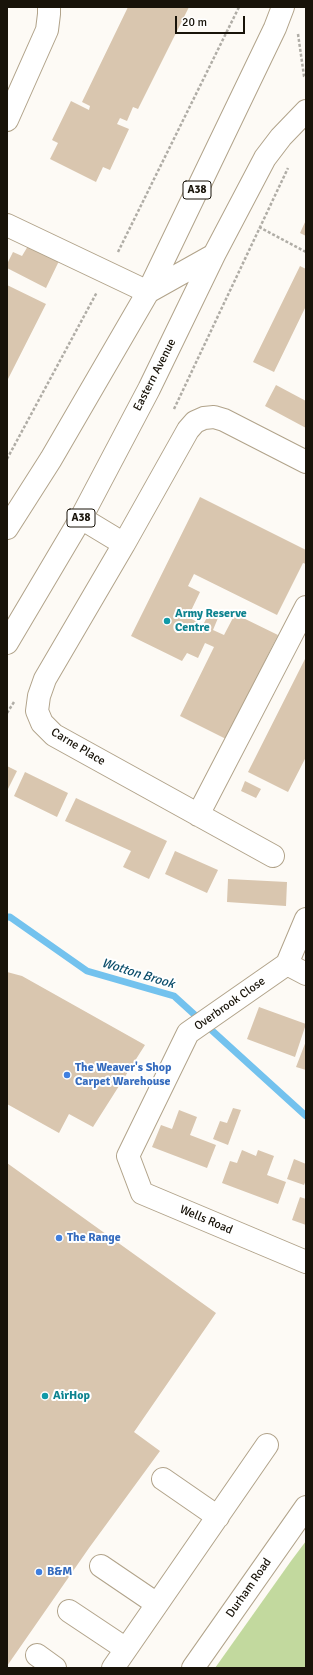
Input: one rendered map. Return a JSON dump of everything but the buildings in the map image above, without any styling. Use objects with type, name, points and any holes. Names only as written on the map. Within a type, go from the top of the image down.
[{"type":"main road","points":[[7,120],[47,30],[49,7]]},
{"type":"main road","name":"A38","points":[[7,528],[51,459],[148,292],[284,7]]},
{"type":"main road","name":"Eastern Avenue","points":[[7,643],[81,518],[149,389],[214,255],[265,158],[280,137],[306,111]]},
{"type":"main road","points":[[7,226],[36,238],[148,292],[214,255]]},
{"type":"main road","name":"Carne Place","points":[[273,856],[54,735],[42,723],[37,711],[39,696],[45,679],[124,544],[188,430],[196,422],[204,418],[214,417],[224,420],[306,462]]},
{"type":"main road","points":[[81,518],[124,544]]},
{"type":"main road","points":[[198,815],[306,607]]},
{"type":"main road","points":[[306,919],[287,964],[306,974]]},
{"type":"main road","name":"Overbrook Close","points":[[128,1156],[188,1033],[287,964]]},
{"type":"main road","name":"Wells Road","points":[[128,1156],[142,1193],[306,1262]]},
{"type":"main road","points":[[113,1668],[267,1445]]},
{"type":"main road","points":[[163,1479],[218,1516]]},
{"type":"main road","name":"Durham Road","points":[[193,1668],[306,1508]]},
{"type":"main road","points":[[101,1566],[157,1604]]},
{"type":"main road","points":[[69,1610],[126,1649]]},
{"type":"main road","points":[[37,1655],[56,1668]]},
{"type":"path","points":[[7,459],[107,273],[239,7]]},
{"type":"path","points":[[172,413],[259,227],[290,165]]},
{"type":"path","points":[[259,227],[306,252]]},
{"type":"green space","points":[[306,1541],[306,1668],[215,1668],[291,1561]]},
{"type":"waterway","name":"Wotton Brook","points":[[7,917],[10,917],[87,971],[174,996],[306,1116]]},
{"type":"place","name":"Army Reserve Centre","points":[[167,621]]},
{"type":"place","name":"The Weaver's Shop Carpet Warehouse","points":[[67,1075]]},
{"type":"place","name":"The Range","points":[[59,1238]]},
{"type":"place","name":"AirHop","points":[[45,1396]]},
{"type":"place","name":"B&M","points":[[39,1572]]}]
